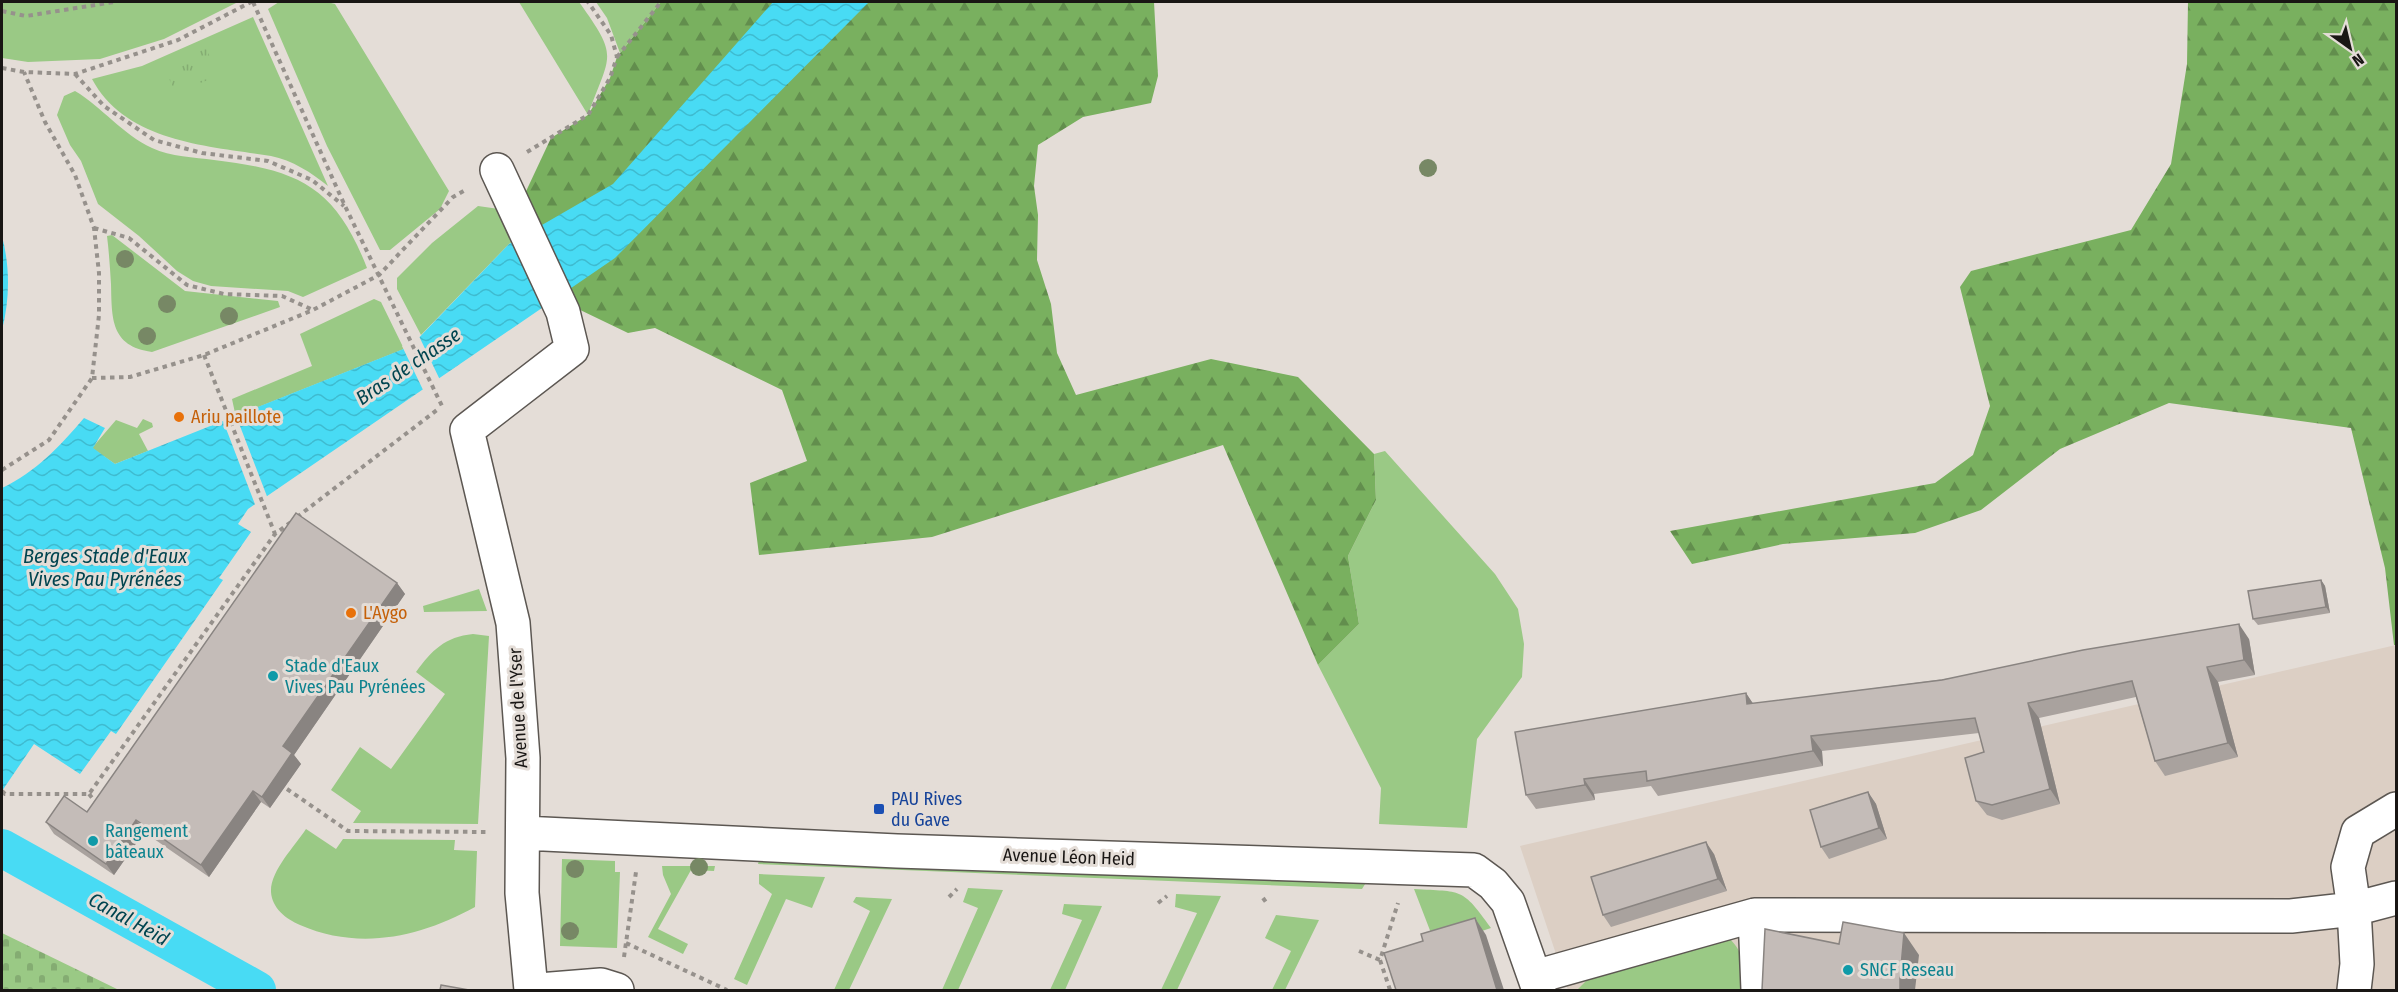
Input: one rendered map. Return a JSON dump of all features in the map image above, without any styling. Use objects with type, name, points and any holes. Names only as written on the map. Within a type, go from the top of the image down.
[{"type":"street","points":[[467,430],[572,350],[562,312],[524,224],[497,170]]},
{"type":"street","name":"Avenue de l'Yser","points":[[467,430],[513,623],[535,757],[521,787],[522,893],[531,990]]},
{"type":"street","points":[[2354,990],[2357,964],[2354,909],[2348,867],[2358,832],[2397,809]]},
{"type":"street","name":"Avenue Léon Heid","points":[[523,833],[897,851],[1474,870],[1493,884],[1508,902],[1537,984]]},
{"type":"street","points":[[1537,984],[1755,915],[2291,916],[2354,909],[2397,898]]},
{"type":"street","points":[[1755,915],[1758,990]]},
{"type":"street","points":[[539,990],[602,985],[620,975]]},
{"type":"path","points":[[2,11],[26,16],[114,2]]},
{"type":"path","points":[[2,68],[24,72],[75,74],[178,40],[252,2],[345,206],[438,399],[442,406],[467,430]]},
{"type":"path","points":[[588,2],[611,35],[617,57]]},
{"type":"path","points":[[93,378],[130,377],[204,355],[313,310],[379,275],[453,197],[588,116],[610,78],[617,57],[662,2]]},
{"type":"path","points":[[2,470],[49,440],[93,378],[99,304],[99,273],[94,228],[75,175],[45,122],[24,72]]},
{"type":"path","points":[[75,74],[104,106],[154,140],[202,153],[268,161],[312,180],[345,206]]},
{"type":"path","points":[[94,228],[129,238],[187,285],[224,294],[282,296],[313,310]]},
{"type":"path","points":[[204,355],[275,534]]},
{"type":"path","points":[[89,794],[275,534],[442,406]]},
{"type":"path","points":[[288,789],[348,831],[523,833]]},
{"type":"path","points":[[3,792],[89,794]]},
{"type":"path","points":[[89,794],[101,809]]},
{"type":"path","points":[[620,975],[641,839]]},
{"type":"path","points":[[1389,990],[1380,960],[1409,867]]},
{"type":"path","points":[[626,943],[727,990]]},
{"type":"path","points":[[1359,951],[1380,960]]},
{"type":"shaded area","points":[[2396,645],[2396,990],[1568,990],[1520,846]]},
{"type":"green space","points":[[2,2],[238,2],[164,39],[100,59],[28,62],[2,58]]},
{"type":"green space","points":[[279,2],[335,4],[449,191],[440,209],[390,250],[380,250],[327,146],[268,9]]},
{"type":"green space","points":[[519,2],[579,2],[601,35],[606,46],[606,67],[588,115]]},
{"type":"green space","points":[[596,2],[661,2],[620,53],[607,18]]},
{"type":"green space","points":[[661,2],[1154,2],[1158,76],[1151,103],[1083,117],[1038,145],[1034,186],[1038,215],[1037,260],[1051,304],[1057,353],[1076,395],[1211,359],[1298,377],[1374,454],[1376,500],[1348,556],[1359,624],[1318,665],[1223,445],[932,537],[759,555],[750,483],[807,461],[782,390],[655,328],[628,333],[574,307],[521,202],[551,138],[588,115],[610,78],[617,57]]},
{"type":"green space","points":[[2188,2],[2396,2],[2396,645],[2394,645],[2385,568],[2351,428],[2169,403],[2060,449],[1981,510],[1915,533],[1783,544],[1692,564],[1670,531],[1935,483],[1973,455],[1990,406],[1960,287],[1971,271],[2131,230],[2171,164],[2187,64]]},
{"type":"green space","points":[[253,17],[328,186],[301,168],[279,158],[197,144],[147,129],[126,117],[107,100],[92,79],[142,66]]},
{"type":"green space","points":[[206,48],[218,76],[175,93],[164,66]]},
{"type":"green space","points":[[75,91],[131,135],[159,151],[269,170],[291,177],[310,187],[327,200],[341,218],[355,240],[367,268],[303,297],[288,291],[211,286],[193,281],[177,271],[139,236],[98,204],[81,161],[70,145],[57,115],[64,96]]},
{"type":"green space","points":[[478,206],[499,209],[518,238],[509,244],[421,335],[397,289],[397,278],[432,243]]},
{"type":"green space","points":[[112,235],[185,291],[278,301],[280,307],[152,352],[138,349],[121,337],[113,319],[107,236]]},
{"type":"green space","points":[[374,299],[381,302],[404,349],[238,415],[235,413],[232,399],[312,366],[300,334]]},
{"type":"green space","points":[[143,419],[152,423],[153,427],[139,434],[148,451],[115,464],[92,448],[116,420],[137,428]]},
{"type":"green space","points":[[1385,451],[1495,574],[1518,609],[1524,644],[1522,677],[1477,739],[1467,828],[1379,824],[1381,788],[1318,665],[1359,624],[1348,556],[1376,500],[1374,454]]},
{"type":"green space","points":[[479,589],[487,611],[424,612],[423,606]]},
{"type":"green space","points":[[473,634],[489,636],[478,824],[353,823],[361,811],[331,790],[360,747],[391,769],[445,694],[416,672],[440,646],[455,638]]},
{"type":"green space","points":[[306,829],[336,849],[343,839],[455,840],[454,850],[477,851],[475,907],[433,926],[389,937],[367,939],[345,937],[322,933],[300,925],[281,912],[274,903],[271,892],[274,876],[279,867]]},
{"type":"green space","points":[[761,853],[1370,876],[1362,889],[758,864]]},
{"type":"green space","points":[[562,859],[615,861],[615,872],[620,872],[617,948],[560,946]]},
{"type":"green space","points":[[662,866],[715,866],[714,871],[691,870],[658,929],[688,944],[683,954],[648,937],[671,894],[663,875]]},
{"type":"green space","points":[[759,874],[825,877],[812,908],[786,899],[747,985],[734,979],[772,894],[759,884]]},
{"type":"green space","points":[[968,888],[1003,890],[958,990],[942,990],[978,908],[963,902]]},
{"type":"green space","points":[[1414,889],[1460,894],[1467,898],[1491,928],[1436,946]]},
{"type":"green space","points":[[1176,894],[1221,896],[1177,990],[1161,990],[1197,913],[1175,907]]},
{"type":"green space","points":[[856,897],[892,899],[849,990],[834,990],[870,911],[853,902]]},
{"type":"green space","points":[[1064,904],[1102,906],[1065,990],[1050,990],[1082,920],[1062,914]]},
{"type":"green space","points":[[1276,915],[1319,920],[1285,990],[1272,990],[1291,951],[1265,938]]},
{"type":"green space","points":[[2,933],[119,990],[2,990]]},
{"type":"green space","points":[[1725,935],[1740,953],[1744,966],[1746,990],[1577,990],[1589,978]]},
{"type":"water","name":"Berges Stade d'Eaux Vives Pau Pyrénées","points":[[773,2],[869,2],[615,258],[248,509],[238,524],[251,532],[219,578],[223,580],[116,734],[111,731],[80,774],[34,744],[2,791],[2,488],[37,466],[84,418],[105,428],[93,448],[115,464],[411,346],[509,244],[613,184]]},
{"type":"water","points":[[2,236],[8,283],[7,306],[2,330]]},
{"type":"pier","points":[[418,334],[440,380],[424,392],[402,346]]},
{"type":"pier","points":[[235,413],[268,499],[256,507],[222,418]]},
{"type":"building","name":"Stade d'Eaux Vives Pau Pyrénées","points":[[296,513],[397,583],[283,746],[292,753],[262,797],[253,791],[201,865],[136,820],[106,864],[46,822],[64,796],[87,812]]},
{"type":"building","points":[[2321,580],[2326,607],[2253,619],[2248,591]]},
{"type":"building","points":[[2239,624],[2244,660],[2207,667],[2228,743],[2155,761],[2132,681],[2028,703],[2050,789],[1992,805],[1976,801],[1965,758],[1984,752],[1975,718],[1811,736],[1813,751],[1647,781],[1646,771],[1584,779],[1585,785],[1526,795],[1515,732],[1746,693],[1747,704],[1942,680],[2083,650]]},
{"type":"building","points":[[1868,792],[1879,828],[1821,847],[1810,810]]},
{"type":"building","points":[[1706,842],[1718,879],[1603,915],[1591,877]]},
{"type":"building","points":[[1475,918],[1497,990],[1396,990],[1384,953],[1423,941],[1421,934]]},
{"type":"building","points":[[1843,922],[1904,933],[1900,990],[1762,990],[1765,929],[1839,944]]},
{"type":"building","points":[[441,985],[469,990],[440,990]]},
{"type":"waterway","name":"Canal Heïd","points":[[2,848],[257,990]]},
{"type":"place","name":"Ariu paillote","points":[[179,417]]},
{"type":"place","name":"L'Aygo","points":[[351,613]]},
{"type":"place","name":"Stade d'Eaux Vives Pau Pyrénées","points":[[273,676]]},
{"type":"place","name":"PAU Rives du Gave","points":[[879,809]]},
{"type":"place","name":"Rangement bâteaux","points":[[93,841]]},
{"type":"place","name":"SNCF Reseau","points":[[1848,970]]},
{"type":"water label","name":"Bras de chasse","points":[[408,366]]}]
